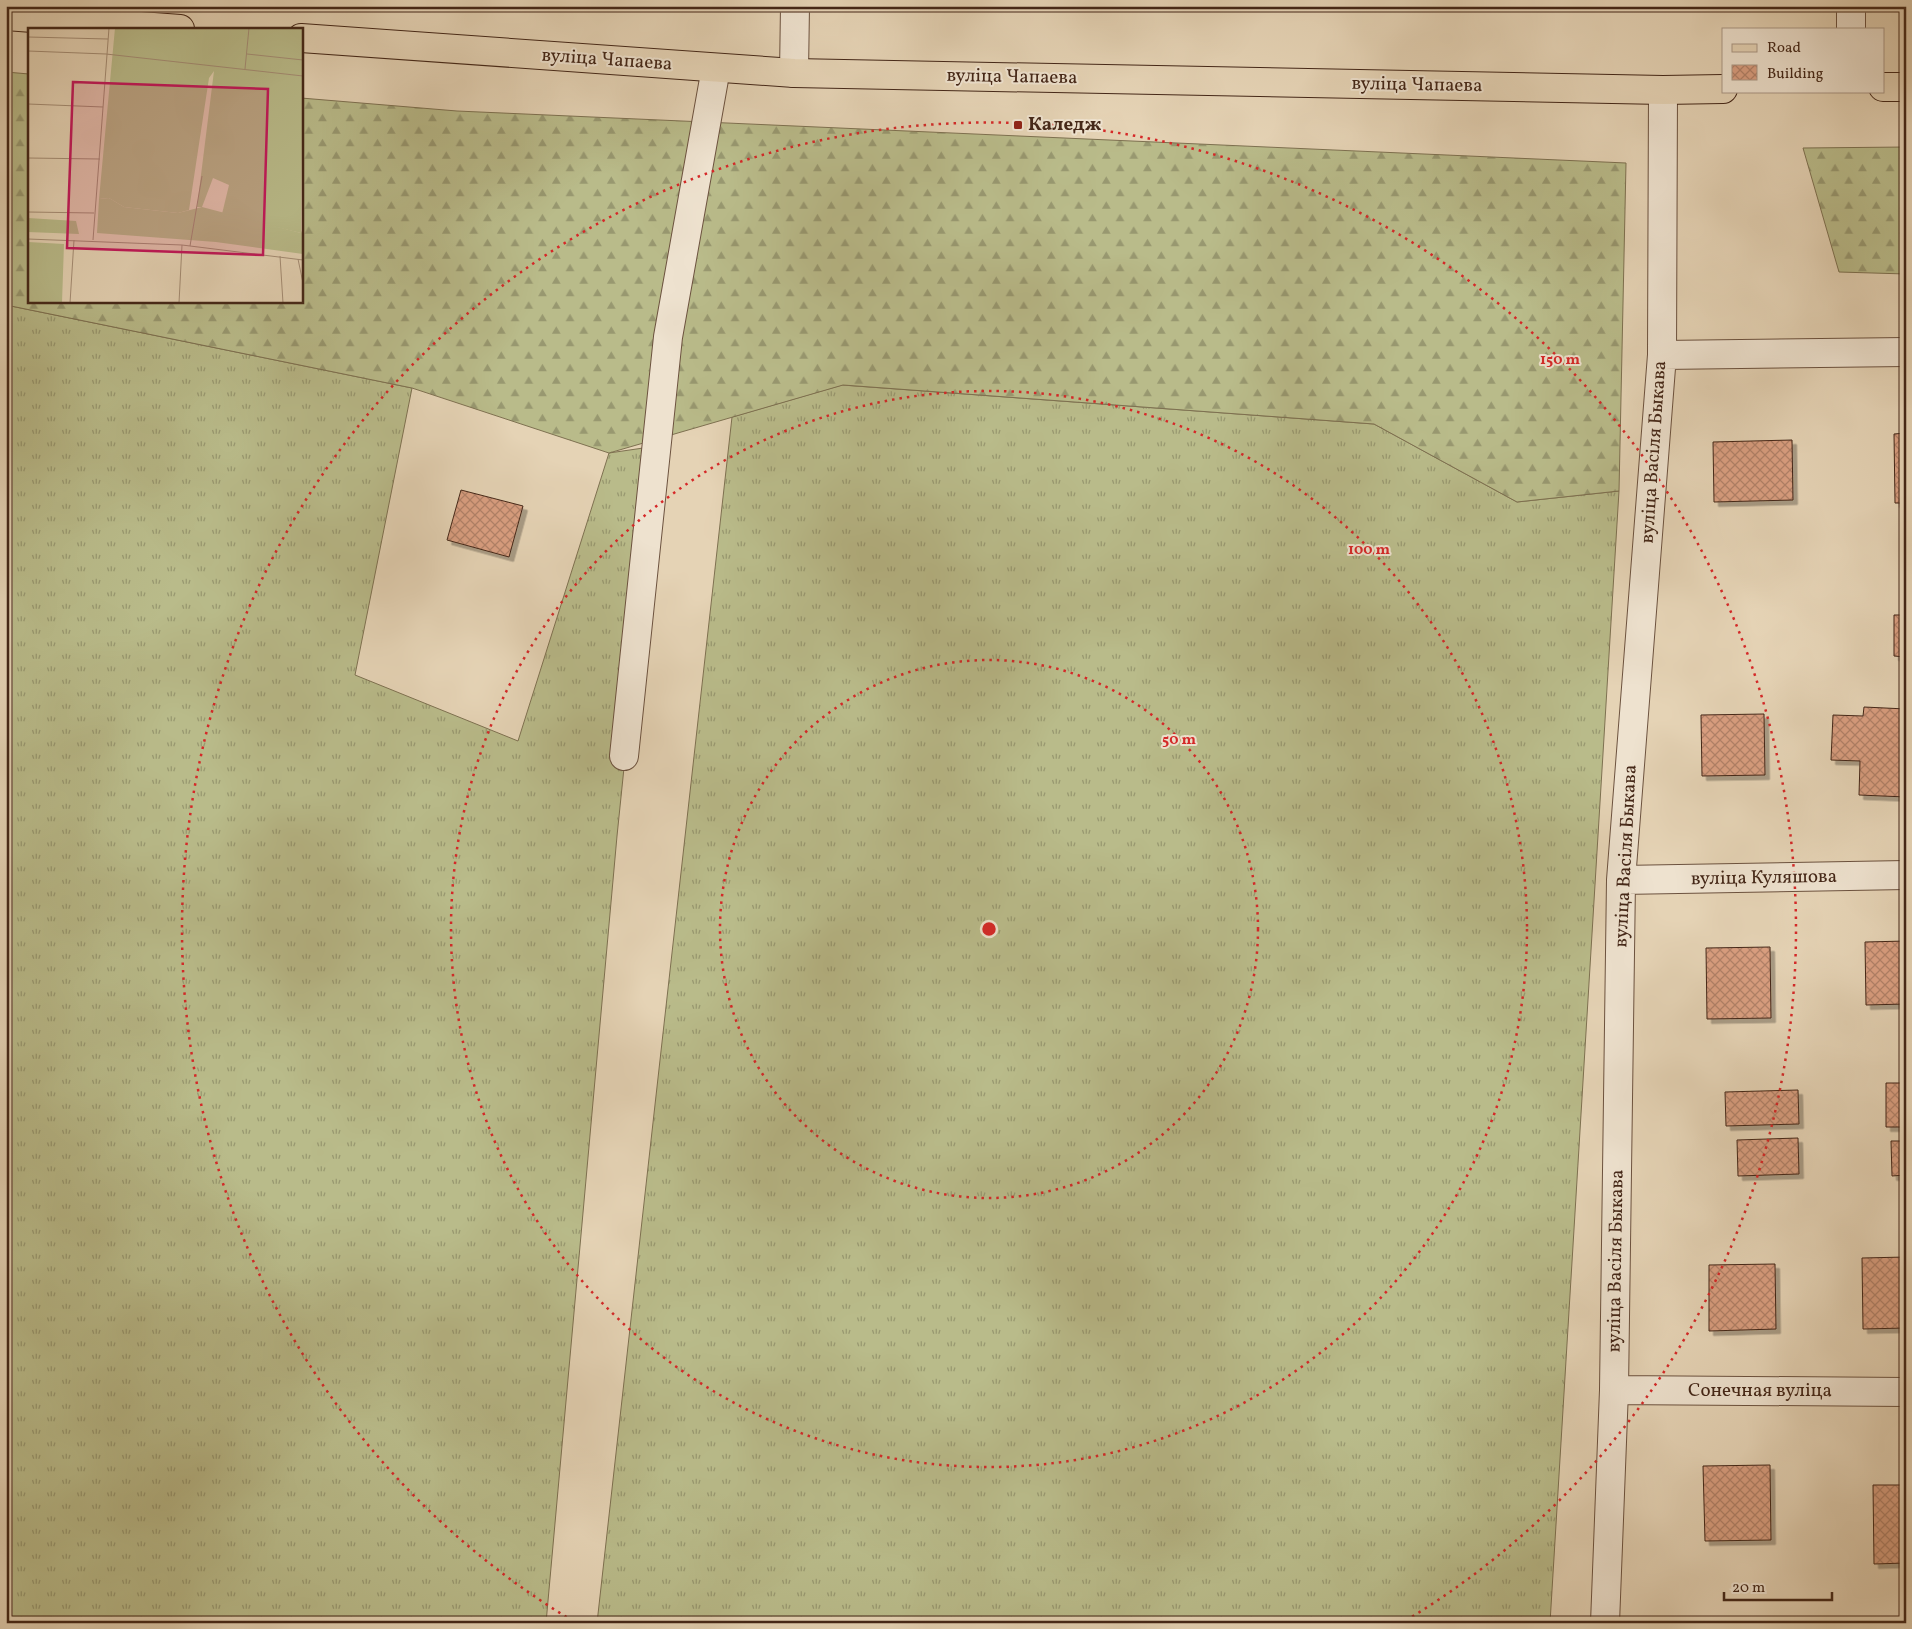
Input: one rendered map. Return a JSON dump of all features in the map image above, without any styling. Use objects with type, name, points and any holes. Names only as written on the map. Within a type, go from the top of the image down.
[{"type":"main road","points":[[6,16],[167,28]]},
{"type":"main road","name":"вуліца Чапаева","points":[[302,38],[794,73],[1663,90],[1722,89]]},
{"type":"main road","points":[[1884,87],[1906,87]]},
{"type":"street","points":[[794,73],[795,6]]},
{"type":"street","points":[[1851,28],[1852,6]]},
{"type":"street","points":[[624,756],[668,338],[716,68]]},
{"type":"street","name":"вуліца Васіля Быкава","points":[[1605,1623],[1614,1390],[1621,880],[1662,355],[1663,90]]},
{"type":"street","points":[[1662,355],[1906,352]]},
{"type":"street","name":"вуліца Куляшова","points":[[1621,880],[1906,875]]},
{"type":"street","name":"Сонечная вуліца","points":[[1614,1390],[1906,1392]]},
{"type":"green space","points":[[6,72],[28,74],[28,302],[302,302],[302,98],[457,111],[1626,163],[1619,491],[1517,502],[1374,424],[843,385],[609,453],[412,388],[6,305]]},
{"type":"green space","points":[[1906,147],[1906,274],[1839,272],[1803,148]]},
{"type":"green space","points":[[6,305],[412,388],[355,675],[518,741],[609,453],[657,446],[617,836],[546,1623],[6,1623]]},
{"type":"green space","points":[[842,385],[1374,424],[1517,502],[1619,491],[1550,1623],[597,1623],[732,417]]},
{"type":"building","points":[[1906,433],[1906,503],[1895,503],[1894,434]]},
{"type":"building","points":[[1792,440],[1793,500],[1714,502],[1713,442]]},
{"type":"building","points":[[461,490],[523,506],[509,557],[447,540]]},
{"type":"building","points":[[1894,615],[1906,615],[1906,657],[1894,656]]},
{"type":"building","points":[[1864,707],[1906,709],[1906,797],[1859,795],[1860,761],[1831,760],[1833,715],[1863,716]]},
{"type":"building","points":[[1764,714],[1765,775],[1702,776],[1701,715]]},
{"type":"building","points":[[1906,941],[1906,1004],[1866,1005],[1865,942]]},
{"type":"building","points":[[1770,947],[1771,1018],[1707,1019],[1706,948]]},
{"type":"building","points":[[1886,1083],[1906,1083],[1906,1127],[1886,1127]]},
{"type":"building","points":[[1798,1090],[1799,1124],[1726,1126],[1725,1092]]},
{"type":"building","points":[[1798,1138],[1799,1174],[1738,1176],[1737,1140]]},
{"type":"building","points":[[1891,1141],[1906,1141],[1906,1175],[1892,1176]]},
{"type":"building","points":[[1906,1257],[1906,1328],[1863,1329],[1862,1258]]},
{"type":"building","points":[[1775,1264],[1776,1329],[1709,1331],[1709,1265]]},
{"type":"building","points":[[1770,1465],[1771,1540],[1705,1541],[1703,1466]]},
{"type":"building","points":[[1873,1485],[1906,1485],[1906,1563],[1874,1564]]},
{"type":"place","name":"Каледж","points":[[1018,125]]}]
